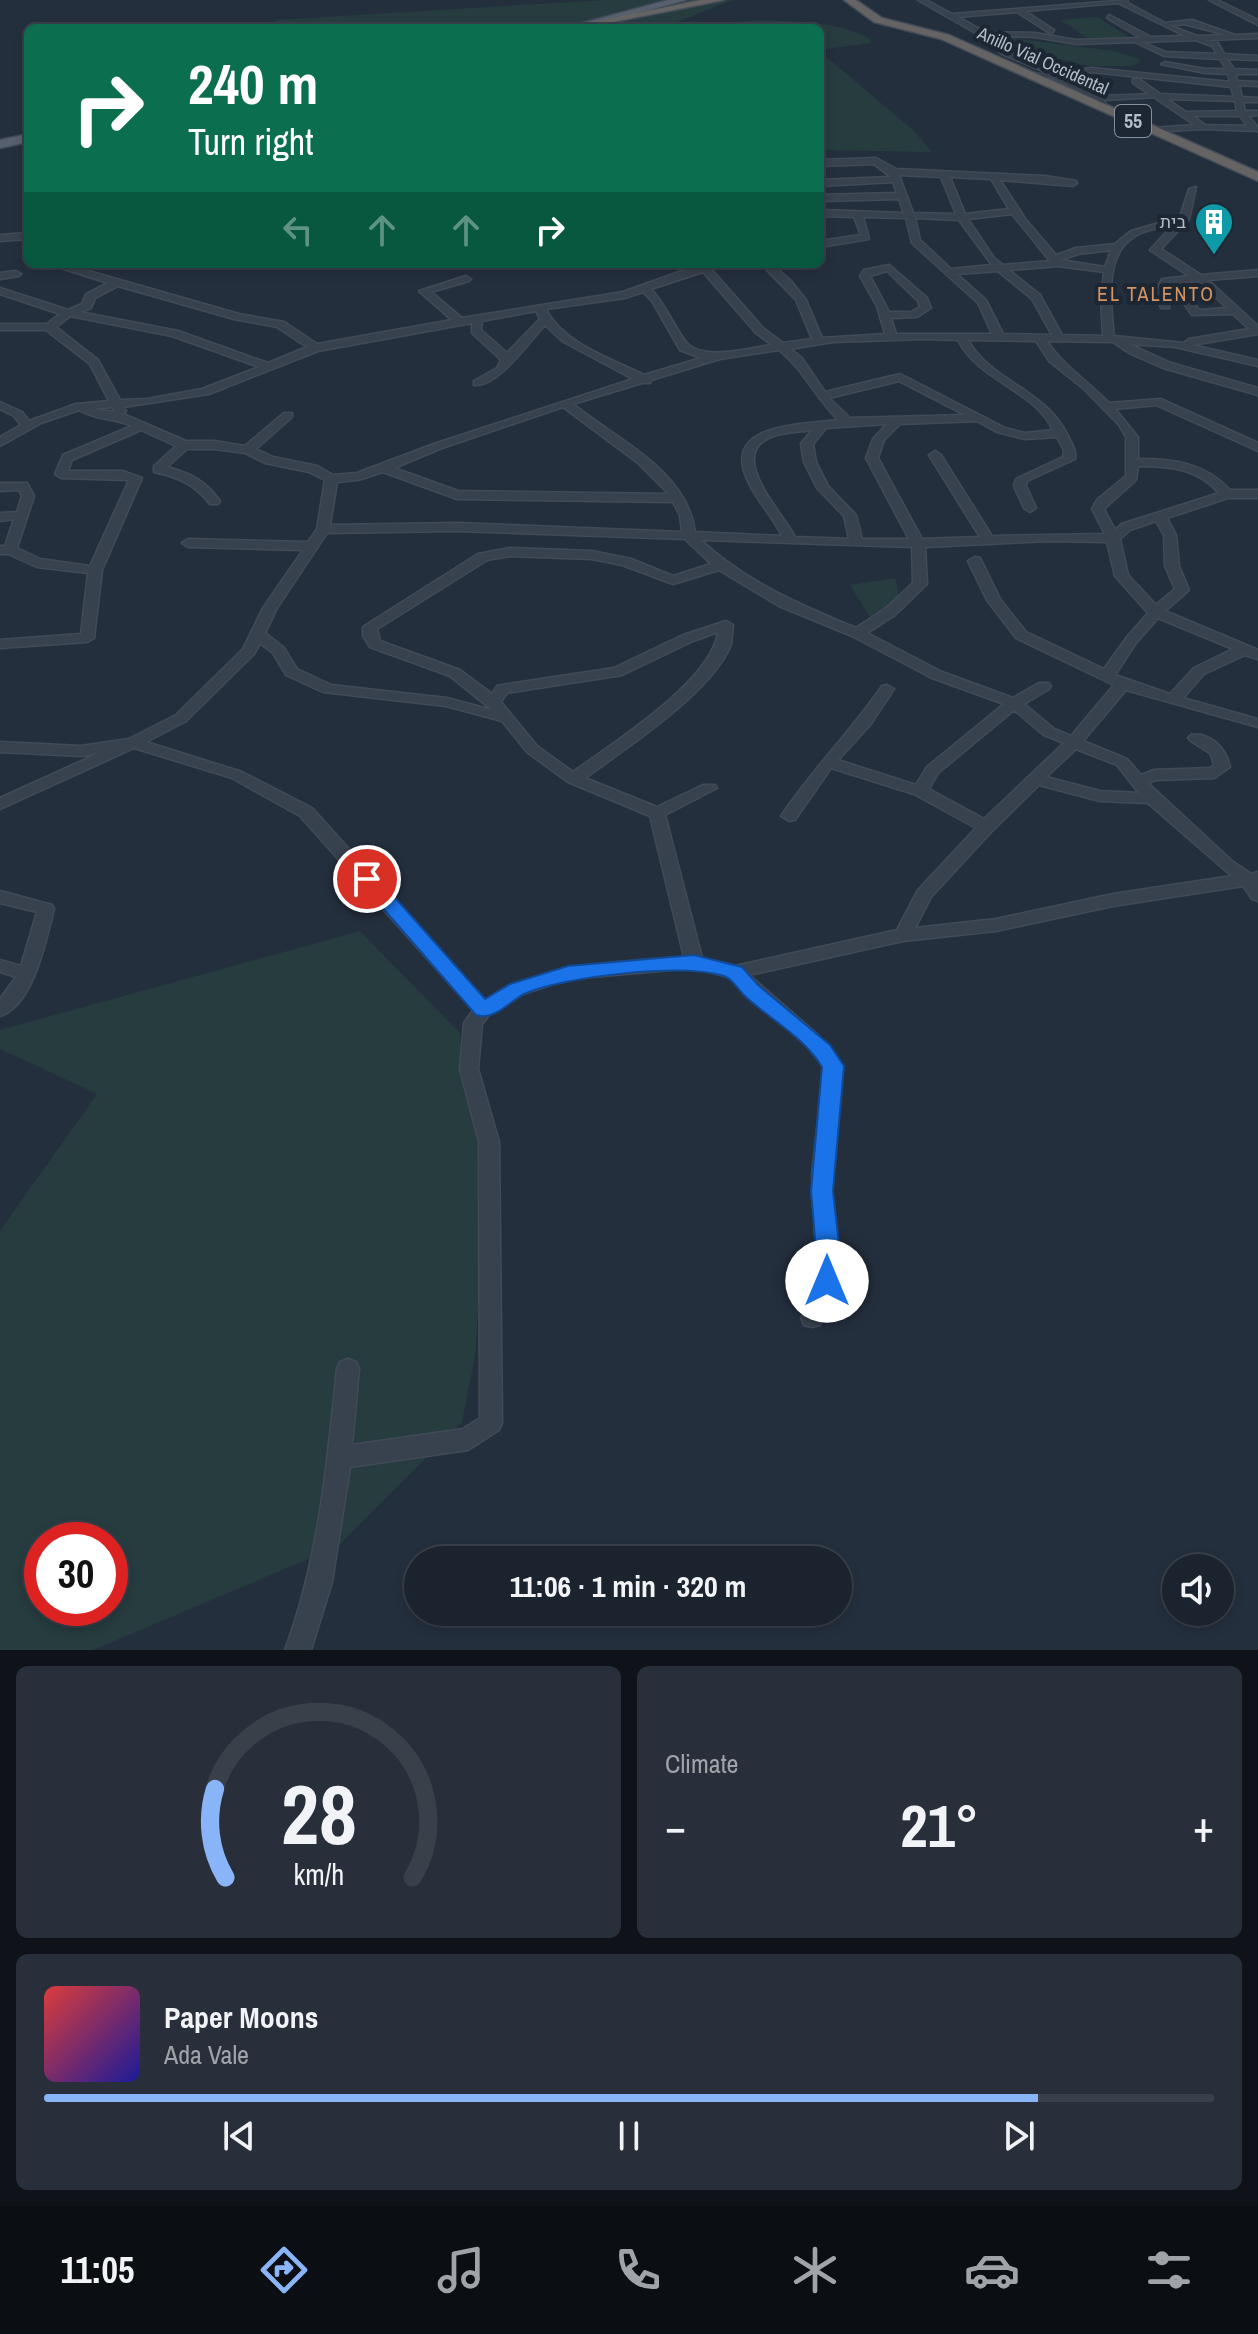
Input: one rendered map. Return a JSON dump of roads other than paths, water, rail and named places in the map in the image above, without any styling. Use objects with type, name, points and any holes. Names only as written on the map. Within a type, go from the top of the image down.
[{"type":"highway","points":[[588,24],[719,0]]},
{"type":"highway","name":"Anillo Vial Occidental","points":[[848,1],[878,20],[945,37],[1033,77],[1102,103],[1152,130],[1258,177]]},
{"type":"highway","name":"Anillo Vial Occidental","points":[[894,25],[917,24],[923,16],[945,37]]},
{"type":"main road","points":[[588,24],[681,0]]},
{"type":"main road","points":[[0,144],[24,139]]},
{"type":"street","points":[[921,0],[984,34],[1005,52],[1052,73],[1102,103],[1155,96],[1258,100]]},
{"type":"street","points":[[1002,0],[1051,32],[1035,35]]},
{"type":"street","points":[[1118,0],[1165,25],[1215,45],[1258,46]]},
{"type":"street","points":[[950,16],[1071,2],[1131,0]]},
{"type":"street","points":[[1212,0],[1258,23]]},
{"type":"street","points":[[1237,12],[1258,10]]},
{"type":"street","points":[[1109,17],[1152,41]]},
{"type":"street","points":[[1165,25],[1192,20],[1242,37]]},
{"type":"street","points":[[984,34],[1035,35],[1076,42],[1258,36]]},
{"type":"street","points":[[1137,42],[1164,54],[1258,58]]},
{"type":"street","points":[[1215,45],[1231,71],[1242,113],[1256,131]]},
{"type":"street","points":[[1165,64],[1186,69],[1258,72]]},
{"type":"street","points":[[1033,77],[1052,73],[1127,72],[1205,84],[1258,84]]},
{"type":"street","points":[[1136,81],[1203,127]]},
{"type":"street","points":[[1184,114],[1258,113]]},
{"type":"street","points":[[1152,130],[1203,127],[1256,131]]},
{"type":"street","points":[[824,163],[876,161],[895,176],[904,196],[915,241],[982,302],[1000,339]]},
{"type":"street","points":[[944,174],[962,217],[998,268],[1023,284],[1036,297],[1059,339]]},
{"type":"street","points":[[824,183],[944,174],[1073,183]]},
{"type":"street","points":[[994,176],[1015,211],[1056,261]]},
{"type":"street","points":[[1193,189],[1184,219],[1155,250],[1201,279],[1257,331]]},
{"type":"street","points":[[824,198],[904,196]]},
{"type":"street","points":[[824,213],[962,217],[1015,211]]},
{"type":"street","points":[[824,243],[866,237],[858,215]]},
{"type":"street","points":[[1112,340],[1105,305],[1109,270],[1119,246],[1128,236],[1184,219]]},
{"type":"street","points":[[0,238],[24,236]]},
{"type":"street","points":[[1056,261],[1076,251],[1119,246]]},
{"type":"street","points":[[948,272],[1056,261],[1109,270]]},
{"type":"street","points":[[66,268],[238,317],[280,324],[315,348]]},
{"type":"street","points":[[0,442],[27,426],[80,406],[92,413],[118,411],[205,392],[315,348],[477,319],[543,314],[625,295],[705,268],[760,331],[798,360],[823,396],[847,422]]},
{"type":"street","points":[[772,268],[786,278],[806,308],[812,335],[819,341]]},
{"type":"street","points":[[886,315],[913,315],[926,308],[923,300],[889,268],[867,272],[865,276],[886,315],[891,336]]},
{"type":"street","points":[[1235,311],[1196,313],[1185,298],[1164,302],[1165,281],[1258,273]]},
{"type":"street","points":[[0,276],[16,274]]},
{"type":"street","points":[[461,323],[424,291],[466,279]]},
{"type":"street","points":[[0,327],[49,327],[68,313],[87,306],[90,296],[115,283]]},
{"type":"street","points":[[646,289],[656,300],[684,348],[711,358]]},
{"type":"street","points":[[0,291],[68,313],[174,333],[267,366]]},
{"type":"street","points":[[478,383],[502,370],[507,359],[543,314]]},
{"type":"street","points":[[543,314],[566,339],[646,381]]},
{"type":"street","points":[[477,319],[476,331],[507,359]]},
{"type":"street","points":[[49,327],[94,362],[118,411],[139,427],[184,445],[248,450],[269,460],[313,469],[331,479],[358,476],[565,403],[646,381],[711,358],[819,341],[891,336],[1112,340],[1175,344],[1258,363]]},
{"type":"street","points":[[1175,344],[1257,331]]},
{"type":"street","points":[[962,338],[976,362],[1029,397],[1051,416],[1070,450],[1069,459],[1022,479],[1020,486],[1030,508]]},
{"type":"street","points":[[1040,339],[1053,359],[1109,406],[1132,437],[1132,477],[1098,509],[1113,538],[1122,576],[1155,612],[1252,652]]},
{"type":"street","points":[[1112,340],[1153,362],[1215,377],[1258,392]]},
{"type":"street","points":[[823,396],[900,377],[1001,430],[1025,436],[1058,433]]},
{"type":"street","points":[[1109,406],[1157,401],[1258,447]]},
{"type":"street","points":[[565,403],[663,477],[690,526],[689,536]]},
{"type":"street","points":[[0,405],[18,414],[27,426]]},
{"type":"street","points":[[248,450],[288,415]]},
{"type":"street","points":[[790,539],[786,526],[760,495],[749,473],[748,455],[759,437],[847,422],[979,418]]},
{"type":"street","points":[[857,633],[890,612],[920,584],[918,544],[872,458],[879,439],[897,420]]},
{"type":"street","points":[[822,426],[807,444],[810,462],[823,488],[850,515],[856,543]]},
{"type":"street","points":[[139,427],[67,458],[61,474],[136,478],[158,469],[184,445]]},
{"type":"street","points":[[935,455],[989,541]]},
{"type":"street","points":[[1132,462],[1186,465],[1213,476],[1227,494]]},
{"type":"street","points":[[383,468],[457,495],[676,498]]},
{"type":"street","points":[[158,469],[187,475],[214,501]]},
{"type":"street","points":[[0,644],[87,638],[95,570],[136,478]]},
{"type":"street","points":[[0,804],[181,718],[249,651],[270,608],[323,529],[331,479]]},
{"type":"street","points":[[0,487],[23,486],[28,496],[5,550],[37,563],[95,570]]},
{"type":"street","points":[[323,529],[512,527],[918,544],[1060,537],[1113,538],[1126,527],[1227,494],[1258,494]]},
{"type":"street","points":[[0,517],[22,515]]},
{"type":"street","points":[[1107,676],[1126,643],[1155,612],[1182,590],[1172,566],[1170,535],[1160,517]]},
{"type":"street","points":[[689,536],[720,565],[784,603],[857,633],[937,675],[1014,703],[1049,732],[1122,762],[1152,798],[1226,865],[1253,878],[1258,895]]},
{"type":"street","points":[[188,543],[312,546]]},
{"type":"street","points":[[709,788],[657,813],[573,779],[532,749],[494,702],[455,673],[375,644],[370,636],[370,627],[483,557],[510,552],[592,555],[626,562],[673,580],[720,565]]},
{"type":"street","points":[[975,561],[994,600],[1021,635],[1123,684],[1258,723]]},
{"type":"street","points":[[494,702],[502,689],[617,672],[688,638],[726,625],[728,635],[715,660],[692,685],[664,713],[573,779]]},
{"type":"street","points":[[259,635],[279,651],[291,672],[328,689],[447,702],[507,718]]},
{"type":"street","points":[[1173,700],[1199,671],[1252,652]]},
{"type":"street","points":[[903,935],[924,894],[986,827],[1074,742],[1123,684]]},
{"type":"street","points":[[920,791],[932,770],[1014,703],[1044,686]]},
{"type":"street","points":[[789,816],[828,762],[865,722],[887,689]]},
{"type":"street","points":[[1138,781],[1154,775],[1214,773],[1222,767],[1221,757],[1210,744],[1196,738]]},
{"type":"street","points":[[0,747],[81,751],[133,743],[237,775],[306,812],[483,1010]]},
{"type":"street","points":[[828,762],[920,791],[986,827]]},
{"type":"street","points":[[1034,779],[1100,796],[1152,798]]},
{"type":"street","points":[[657,813],[694,962]]},
{"type":"street","points":[[338,1458],[468,1439],[491,1423],[489,1142],[469,1069],[473,1023],[483,1010],[517,989],[568,973],[694,962],[735,972],[903,935],[996,925],[1113,900],[1253,878]]},
{"type":"street","points":[[0,897],[46,909],[23,986],[14,999],[0,1009]]},
{"type":"street","points":[[0,966],[25,973]]},
{"type":"street","points":[[735,972],[751,990],[823,1050],[833,1066],[822,1191],[829,1262],[825,1301],[812,1318]]},
{"type":"street","points":[[298,1650],[310,1620],[330,1532],[348,1369]]},
{"type":"place","name":"בית","points":[[1214,256]]},
{"type":"district","name":"EL TALENTO","points":[[1156,294]]}]
